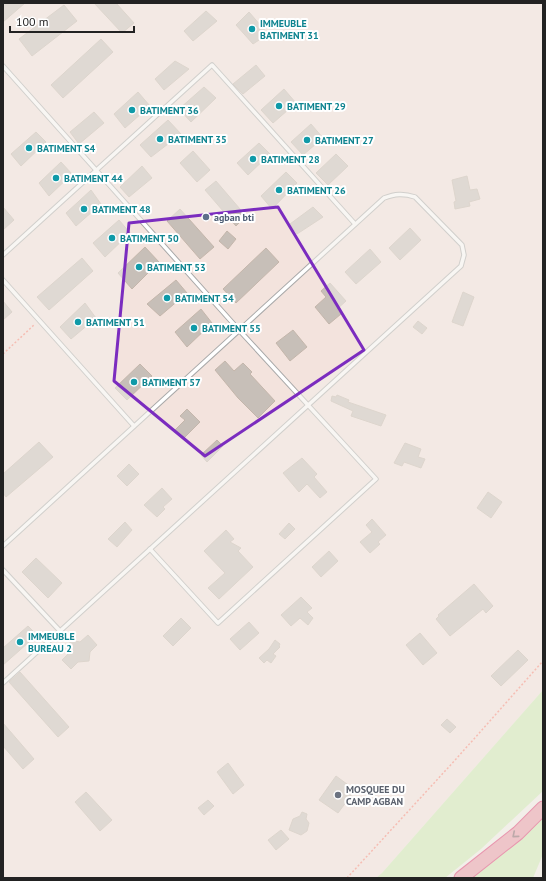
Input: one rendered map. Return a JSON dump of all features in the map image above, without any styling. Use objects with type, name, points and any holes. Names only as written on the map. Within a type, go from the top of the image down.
[{"type":"highway","points":[[461,878],[518,833],[543,808]]},
{"type":"lane","points":[[3,255],[212,65],[355,224]]},
{"type":"lane","points":[[3,66],[239,330],[376,478],[218,623],[150,549]]},
{"type":"lane","points":[[3,546],[384,198],[396,194],[407,194],[415,197],[462,245],[464,255],[461,266],[3,684]]},
{"type":"lane","points":[[3,280],[134,426]]},
{"type":"lane","points":[[3,570],[60,632]]},
{"type":"path","points":[[3,354],[40,320]]},
{"type":"path","points":[[347,878],[543,661]]},
{"type":"highlighted area","points":[[278,207],[364,350],[205,456],[114,381],[129,223]]},
{"type":"shaded area","points":[[3,3],[543,3],[543,690],[376,878],[3,878]]},
{"type":"green space","points":[[543,690],[543,791],[481,849],[445,878],[376,878],[382,873]]},
{"type":"green space","points":[[543,813],[543,854],[533,878],[471,878]]},
{"type":"building","points":[[3,3],[25,3],[3,22]]},
{"type":"building","points":[[94,3],[116,3],[134,23],[122,33]]},
{"type":"building","points":[[64,5],[77,21],[32,56],[19,39]]},
{"type":"building","points":[[206,11],[217,21],[193,41],[184,31]]},
{"type":"building","name":"IMMEUBLE BATIMENT 31","points":[[249,12],[268,34],[253,44],[236,25]]},
{"type":"building","points":[[101,39],[113,52],[63,98],[51,85]]},
{"type":"building","points":[[175,61],[189,69],[164,90],[155,79]]},
{"type":"building","points":[[256,65],[265,76],[243,94],[233,84]]},
{"type":"building","points":[[204,87],[216,98],[191,122],[179,109]]},
{"type":"building","name":"BATIMENT 29","points":[[284,89],[296,103],[273,123],[261,110]]},
{"type":"building","name":"BATIMENT 36","points":[[138,92],[150,106],[125,128],[114,114]]},
{"type":"building","points":[[94,112],[104,123],[79,144],[70,132]]},
{"type":"building","name":"BATIMENT 35","points":[[168,120],[181,134],[151,157],[140,145]]},
{"type":"building","name":"BATIMENT 27","points":[[311,124],[323,138],[303,155],[291,142]]},
{"type":"building","name":"BATIMENT S4","points":[[36,132],[46,142],[21,166],[11,154]]},
{"type":"building","name":"BATIMENT 28","points":[[259,143],[270,154],[248,175],[237,163]]},
{"type":"building","points":[[193,151],[210,170],[197,182],[180,163]]},
{"type":"building","points":[[336,154],[348,166],[328,185],[316,173]]},
{"type":"building","name":"BATIMENT 44","points":[[61,162],[72,174],[49,196],[39,183]]},
{"type":"building","points":[[142,166],[152,178],[129,197],[120,187]]},
{"type":"building","name":"BATIMENT 26","points":[[286,172],[297,183],[272,209],[261,196]]},
{"type":"building","points":[[467,176],[470,190],[477,189],[480,199],[469,202],[470,206],[455,209],[454,202],[456,201],[452,180]]},
{"type":"building","points":[[216,181],[246,216],[236,226],[205,190]]},
{"type":"building","name":"BATIMENT 48","points":[[91,190],[101,204],[76,226],[66,213]]},
{"type":"building","points":[[3,207],[14,220],[3,230]]},
{"type":"building","points":[[313,207],[323,217],[297,234],[290,224]]},
{"type":"building","points":[[180,209],[214,247],[200,259],[167,221]]},
{"type":"building","name":"BATIMENT 50","points":[[119,220],[130,233],[105,257],[93,243]]},
{"type":"building","points":[[410,228],[421,240],[400,260],[389,248]]},
{"type":"building","points":[[227,231],[236,239],[228,249],[219,241]]},
{"type":"building","name":"BATIMENT 53","points":[[145,247],[159,262],[132,289],[118,273]]},
{"type":"building","points":[[266,248],[279,262],[236,303],[223,289]]},
{"type":"building","points":[[370,249],[381,262],[356,284],[345,272]]},
{"type":"building","points":[[82,258],[93,271],[49,310],[37,297]]},
{"type":"building","name":"BATIMENT 54","points":[[176,280],[187,293],[160,316],[147,304]]},
{"type":"building","points":[[330,283],[346,301],[337,309],[341,314],[329,324],[315,307],[326,297],[321,291]]},
{"type":"building","points":[[463,292],[474,297],[463,326],[452,322]]},
{"type":"building","points":[[3,301],[12,312],[3,320]]},
{"type":"building","name":"BATIMENT 51","points":[[85,303],[96,318],[71,339],[60,327]]},
{"type":"building","name":"BATIMENT 55","points":[[201,309],[212,323],[187,347],[175,332]]},
{"type":"building","points":[[418,321],[427,328],[422,334],[413,327]]},
{"type":"building","points":[[293,330],[307,347],[290,361],[276,343]]},
{"type":"building","points":[[225,361],[234,371],[243,363],[252,372],[250,374],[275,401],[258,418],[238,398],[215,370]]},
{"type":"building","name":"BATIMENT 57","points":[[140,364],[152,376],[127,400],[115,388]]},
{"type":"building","points":[[337,395],[349,400],[348,402],[386,415],[381,426],[351,416],[353,411],[331,401],[332,396],[336,397]]},
{"type":"building","points":[[187,409],[200,422],[183,439],[175,430],[185,420],[180,416]]},
{"type":"building","points":[[217,440],[223,446],[207,462],[201,455]]},
{"type":"building","points":[[39,442],[53,457],[6,497],[3,493],[3,474]]},
{"type":"building","points":[[405,443],[421,449],[418,457],[425,459],[421,468],[404,462],[402,466],[394,463]]},
{"type":"building","points":[[302,458],[317,474],[314,477],[327,492],[320,498],[307,484],[299,492],[283,473]]},
{"type":"building","points":[[129,464],[139,474],[127,486],[117,476]]},
{"type":"building","points":[[162,488],[172,499],[163,507],[165,509],[157,517],[144,505]]},
{"type":"building","points":[[488,492],[502,502],[491,518],[477,508]]},
{"type":"building","points":[[372,519],[386,535],[378,542],[380,544],[370,553],[360,542],[372,532],[366,525]]},
{"type":"building","points":[[125,522],[132,530],[117,547],[108,539]]},
{"type":"building","points":[[289,523],[295,529],[285,539],[279,534]]},
{"type":"building","points":[[226,530],[234,539],[230,542],[241,548],[238,551],[253,567],[219,599],[208,588],[225,573],[204,551]]},
{"type":"building","points":[[329,551],[338,561],[321,577],[312,567]]},
{"type":"building","points":[[36,558],[62,583],[48,598],[22,572]]},
{"type":"building","points":[[474,584],[493,606],[486,613],[483,609],[450,636],[436,619],[439,616],[438,615]]},
{"type":"building","points":[[301,597],[312,608],[307,612],[313,618],[308,625],[300,618],[291,626],[281,615]]},
{"type":"building","points":[[181,618],[191,628],[173,646],[163,636]]},
{"type":"building","points":[[249,622],[259,633],[240,650],[230,639]]},
{"type":"building","name":"IMMEUBLE BUREAU 2","points":[[28,626],[37,635],[3,665],[3,648]]},
{"type":"building","points":[[420,633],[437,653],[423,665],[406,645]]},
{"type":"building","points":[[88,635],[97,645],[90,652],[89,661],[78,662],[71,669],[62,660],[70,652],[70,640],[80,642]]},
{"type":"building","points":[[275,640],[280,644],[280,647],[273,654],[276,656],[271,663],[267,660],[264,663],[259,658],[269,649]]},
{"type":"building","points":[[518,650],[528,660],[501,686],[491,676]]},
{"type":"building","points":[[20,672],[69,727],[58,737],[9,682]]},
{"type":"building","points":[[447,719],[456,727],[450,733],[441,725]]},
{"type":"building","points":[[3,723],[34,759],[23,769],[3,746]]},
{"type":"building","points":[[228,763],[244,785],[233,794],[217,772]]},
{"type":"building","points":[[336,776],[355,790],[338,813],[319,800]]},
{"type":"building","points":[[86,792],[112,820],[100,831],[75,802]]},
{"type":"building","points":[[208,800],[214,806],[204,815],[198,808]]},
{"type":"building","points":[[302,812],[307,814],[306,819],[309,823],[307,831],[301,835],[289,830],[293,819],[300,816]]},
{"type":"building","points":[[281,830],[289,839],[276,850],[268,840]]},
{"type":"place","name":"IMMEUBLE BATIMENT 31","points":[[252,29]]},
{"type":"place","name":"BATIMENT 29","points":[[279,106]]},
{"type":"place","name":"BATIMENT 36","points":[[132,110]]},
{"type":"place","name":"BATIMENT 35","points":[[160,139]]},
{"type":"place","name":"BATIMENT 27","points":[[307,140]]},
{"type":"place","name":"BATIMENT S4","points":[[29,148]]},
{"type":"place","name":"BATIMENT 28","points":[[253,159]]},
{"type":"place","name":"BATIMENT 44","points":[[56,178]]},
{"type":"place","name":"BATIMENT 26","points":[[279,190]]},
{"type":"place","name":"BATIMENT 48","points":[[84,209]]},
{"type":"place","name":"agban bti","points":[[206,217]]},
{"type":"place","name":"BATIMENT 50","points":[[112,238]]},
{"type":"place","name":"BATIMENT 53","points":[[139,267]]},
{"type":"place","name":"BATIMENT 54","points":[[167,298]]},
{"type":"place","name":"BATIMENT 51","points":[[78,322]]},
{"type":"place","name":"BATIMENT 55","points":[[194,328]]},
{"type":"place","name":"BATIMENT 57","points":[[134,382]]},
{"type":"place","name":"IMMEUBLE BUREAU 2","points":[[20,642]]},
{"type":"place","name":"MOSQUEE DU CAMP AGBAN","points":[[338,795]]}]
